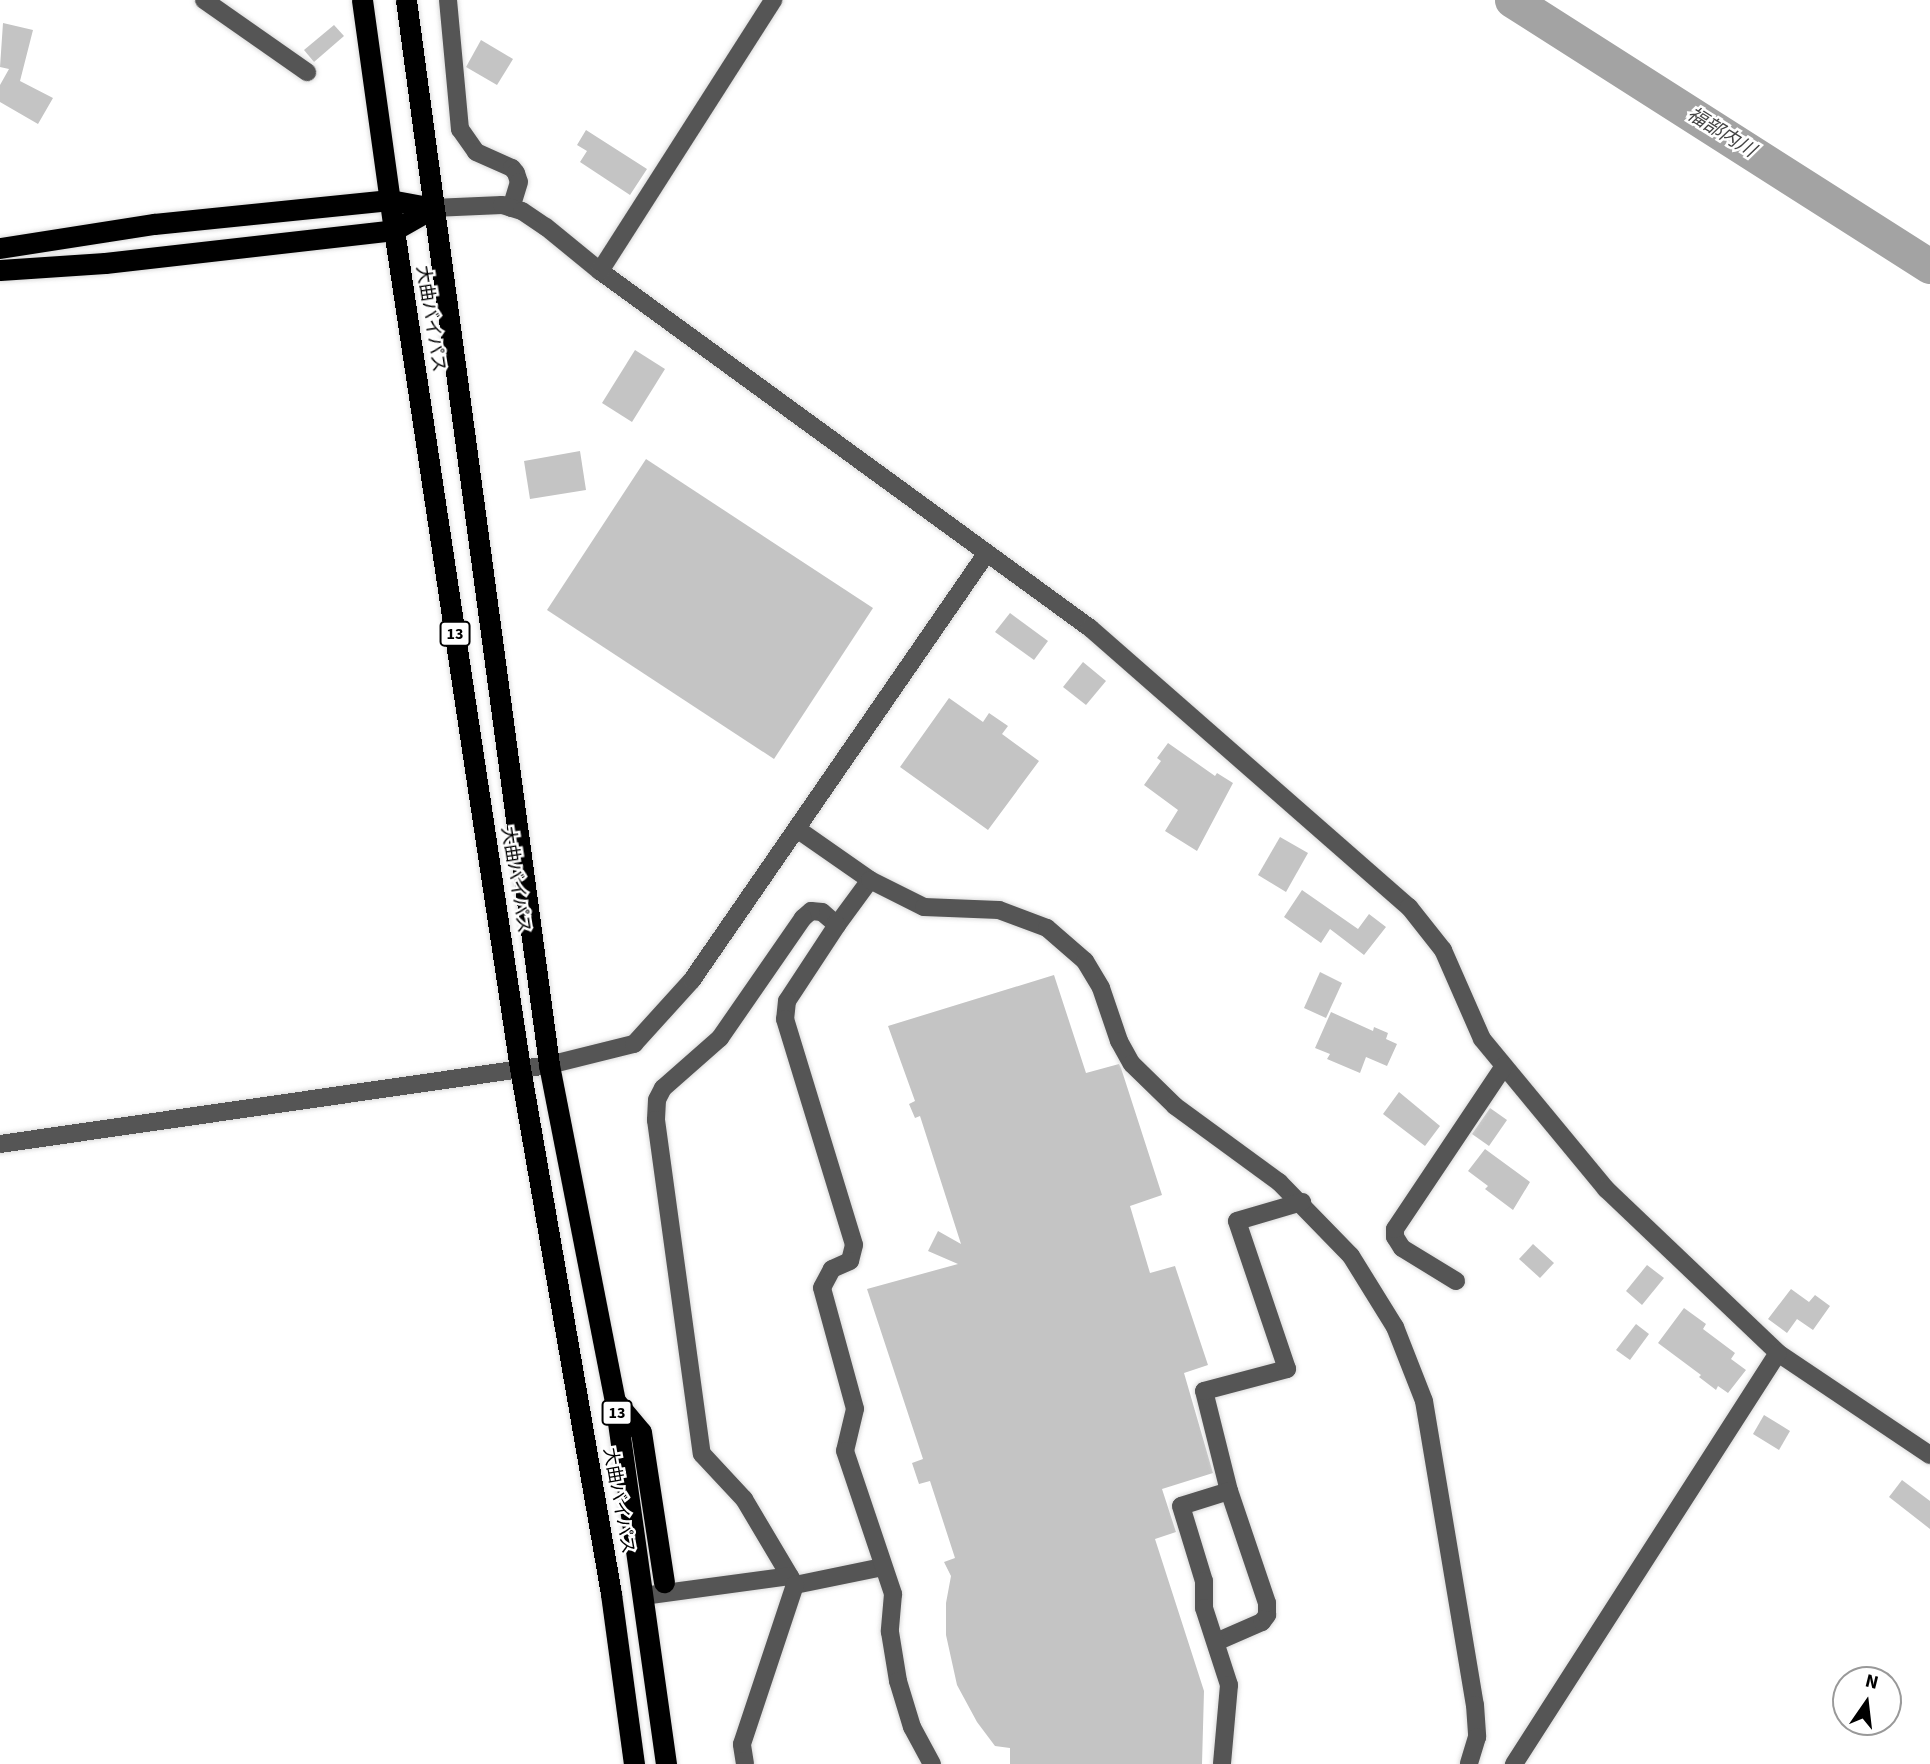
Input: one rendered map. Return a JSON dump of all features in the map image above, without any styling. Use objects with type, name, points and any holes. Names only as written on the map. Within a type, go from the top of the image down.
[{"type":"highway","name":"大曲バイパス","points":[[362,0],[520,1068],[611,1594],[634,1764]]},
{"type":"highway","name":"大曲バイパス","points":[[406,0],[549,1065],[615,1401],[666,1764]]},
{"type":"highway","points":[[0,247],[154,225],[390,200],[433,208]]},
{"type":"highway","points":[[0,270],[105,262],[394,230],[433,208]]},
{"type":"highway","points":[[615,1401],[641,1432],[664,1582]]},
{"type":"street","points":[[204,0],[307,72]]},
{"type":"street","points":[[448,0],[460,129],[476,152],[512,168],[516,173],[519,182],[511,208]]},
{"type":"street","points":[[600,271],[773,0]]},
{"type":"street","points":[[433,208],[482,204],[511,208],[546,227],[600,271],[986,554],[1052,597],[1090,628],[1409,907],[1443,950],[1482,1039],[1606,1189],[1778,1353],[1930,1455]]},
{"type":"street","points":[[0,1144],[549,1065],[634,1044],[692,980],[986,554]]},
{"type":"street","points":[[797,829],[870,880],[924,908],[999,910],[1047,928],[1085,961],[1101,988],[1119,1041],[1132,1064],[1175,1106],[1302,1202],[1352,1256],[1397,1330],[1424,1401],[1475,1705],[1477,1737],[1469,1764]]},
{"type":"street","points":[[870,880],[787,1001],[785,1020],[854,1245],[850,1261],[828,1274],[822,1288],[855,1409],[845,1451],[893,1594],[890,1632],[898,1681],[912,1727],[932,1764]]},
{"type":"street","points":[[745,1764],[742,1744],[789,1575],[744,1499],[702,1454],[656,1120],[657,1100],[663,1088],[720,1038],[803,918],[811,911],[822,912],[837,925]]},
{"type":"street","points":[[1456,1281],[1402,1248],[1395,1237],[1395,1230],[1504,1066]]},
{"type":"street","points":[[1216,1642],[1262,1622],[1268,1615],[1267,1603],[1229,1491],[1203,1391],[1287,1368],[1237,1221],[1302,1202]]},
{"type":"street","points":[[1514,1764],[1778,1353]]},
{"type":"street","points":[[1223,1764],[1229,1685],[1204,1608],[1204,1581],[1181,1506],[1229,1491]]},
{"type":"street","points":[[664,1582],[883,1567]]},
{"type":"street","points":[[643,1596],[789,1575]]},
{"type":"building","points":[[3,23],[33,30],[20,81],[53,98],[38,124],[0,102],[0,85],[9,69],[0,67]]},
{"type":"building","points":[[334,25],[344,36],[314,62],[304,50]]},
{"type":"building","points":[[481,40],[513,59],[497,85],[466,67]]},
{"type":"building","points":[[586,130],[647,169],[630,195],[580,162],[587,151],[577,145]]},
{"type":"building","points":[[635,350],[665,369],[632,422],[602,403]]},
{"type":"building","points":[[580,451],[586,490],[530,499],[524,461]]},
{"type":"building","points":[[646,459],[873,608],[774,759],[547,610]]},
{"type":"building","points":[[1010,613],[1048,641],[1034,660],[995,632]]},
{"type":"building","points":[[1083,662],[1106,681],[1086,705],[1063,687]]},
{"type":"building","points":[[949,698],[983,722],[989,713],[1008,726],[1002,734],[1039,761],[988,830],[900,767]]},
{"type":"building","points":[[1168,743],[1215,776],[1217,773],[1233,783],[1197,851],[1165,831],[1178,810],[1144,785],[1161,761],[1157,758]]},
{"type":"building","points":[[1280,837],[1308,853],[1286,892],[1258,875]]},
{"type":"building","points":[[1302,890],[1358,929],[1369,914],[1386,927],[1364,955],[1330,929],[1321,943],[1284,917]]},
{"type":"building","points":[[1320,972],[1342,983],[1326,1018],[1304,1008]]},
{"type":"building","points":[[1054,975],[1086,1073],[1119,1064],[1121,1068],[1162,1195],[1130,1206],[1150,1273],[1175,1266],[1208,1365],[1184,1373],[1213,1473],[1162,1489],[1176,1532],[1155,1539],[1204,1691],[1202,1764],[1010,1764],[1010,1748],[995,1746],[977,1722],[957,1685],[946,1635],[946,1603],[951,1576],[944,1562],[955,1558],[930,1481],[919,1484],[912,1463],[923,1459],[867,1289],[958,1264],[928,1251],[938,1231],[961,1244],[920,1116],[915,1118],[909,1104],[915,1101],[888,1026]]},
{"type":"building","points":[[1331,1012],[1373,1031],[1374,1027],[1388,1033],[1386,1039],[1397,1044],[1387,1066],[1366,1057],[1360,1073],[1327,1059],[1330,1054],[1315,1048]]},
{"type":"building","points":[[1399,1092],[1440,1126],[1425,1146],[1383,1114]]},
{"type":"building","points":[[1490,1108],[1507,1120],[1489,1146],[1472,1134]]},
{"type":"building","points":[[1485,1149],[1530,1182],[1513,1210],[1485,1189],[1488,1186],[1468,1171]]},
{"type":"building","points":[[1533,1244],[1554,1263],[1540,1278],[1519,1259]]},
{"type":"building","points":[[1647,1265],[1664,1278],[1642,1305],[1626,1291]]},
{"type":"building","points":[[1791,1289],[1809,1302],[1815,1295],[1830,1306],[1813,1330],[1797,1319],[1787,1333],[1768,1319]]},
{"type":"building","points":[[1684,1308],[1706,1324],[1703,1329],[1735,1353],[1731,1359],[1746,1370],[1728,1393],[1718,1386],[1716,1390],[1699,1377],[1701,1375],[1658,1343]]},
{"type":"building","points":[[1636,1324],[1649,1334],[1630,1360],[1616,1350]]},
{"type":"building","points":[[1764,1415],[1790,1431],[1779,1450],[1753,1434]]},
{"type":"building","points":[[1902,1480],[1930,1501],[1930,1529],[1889,1497]]},
{"type":"waterway","name":"福部内川","points":[[1512,0],[1930,266]]}]
